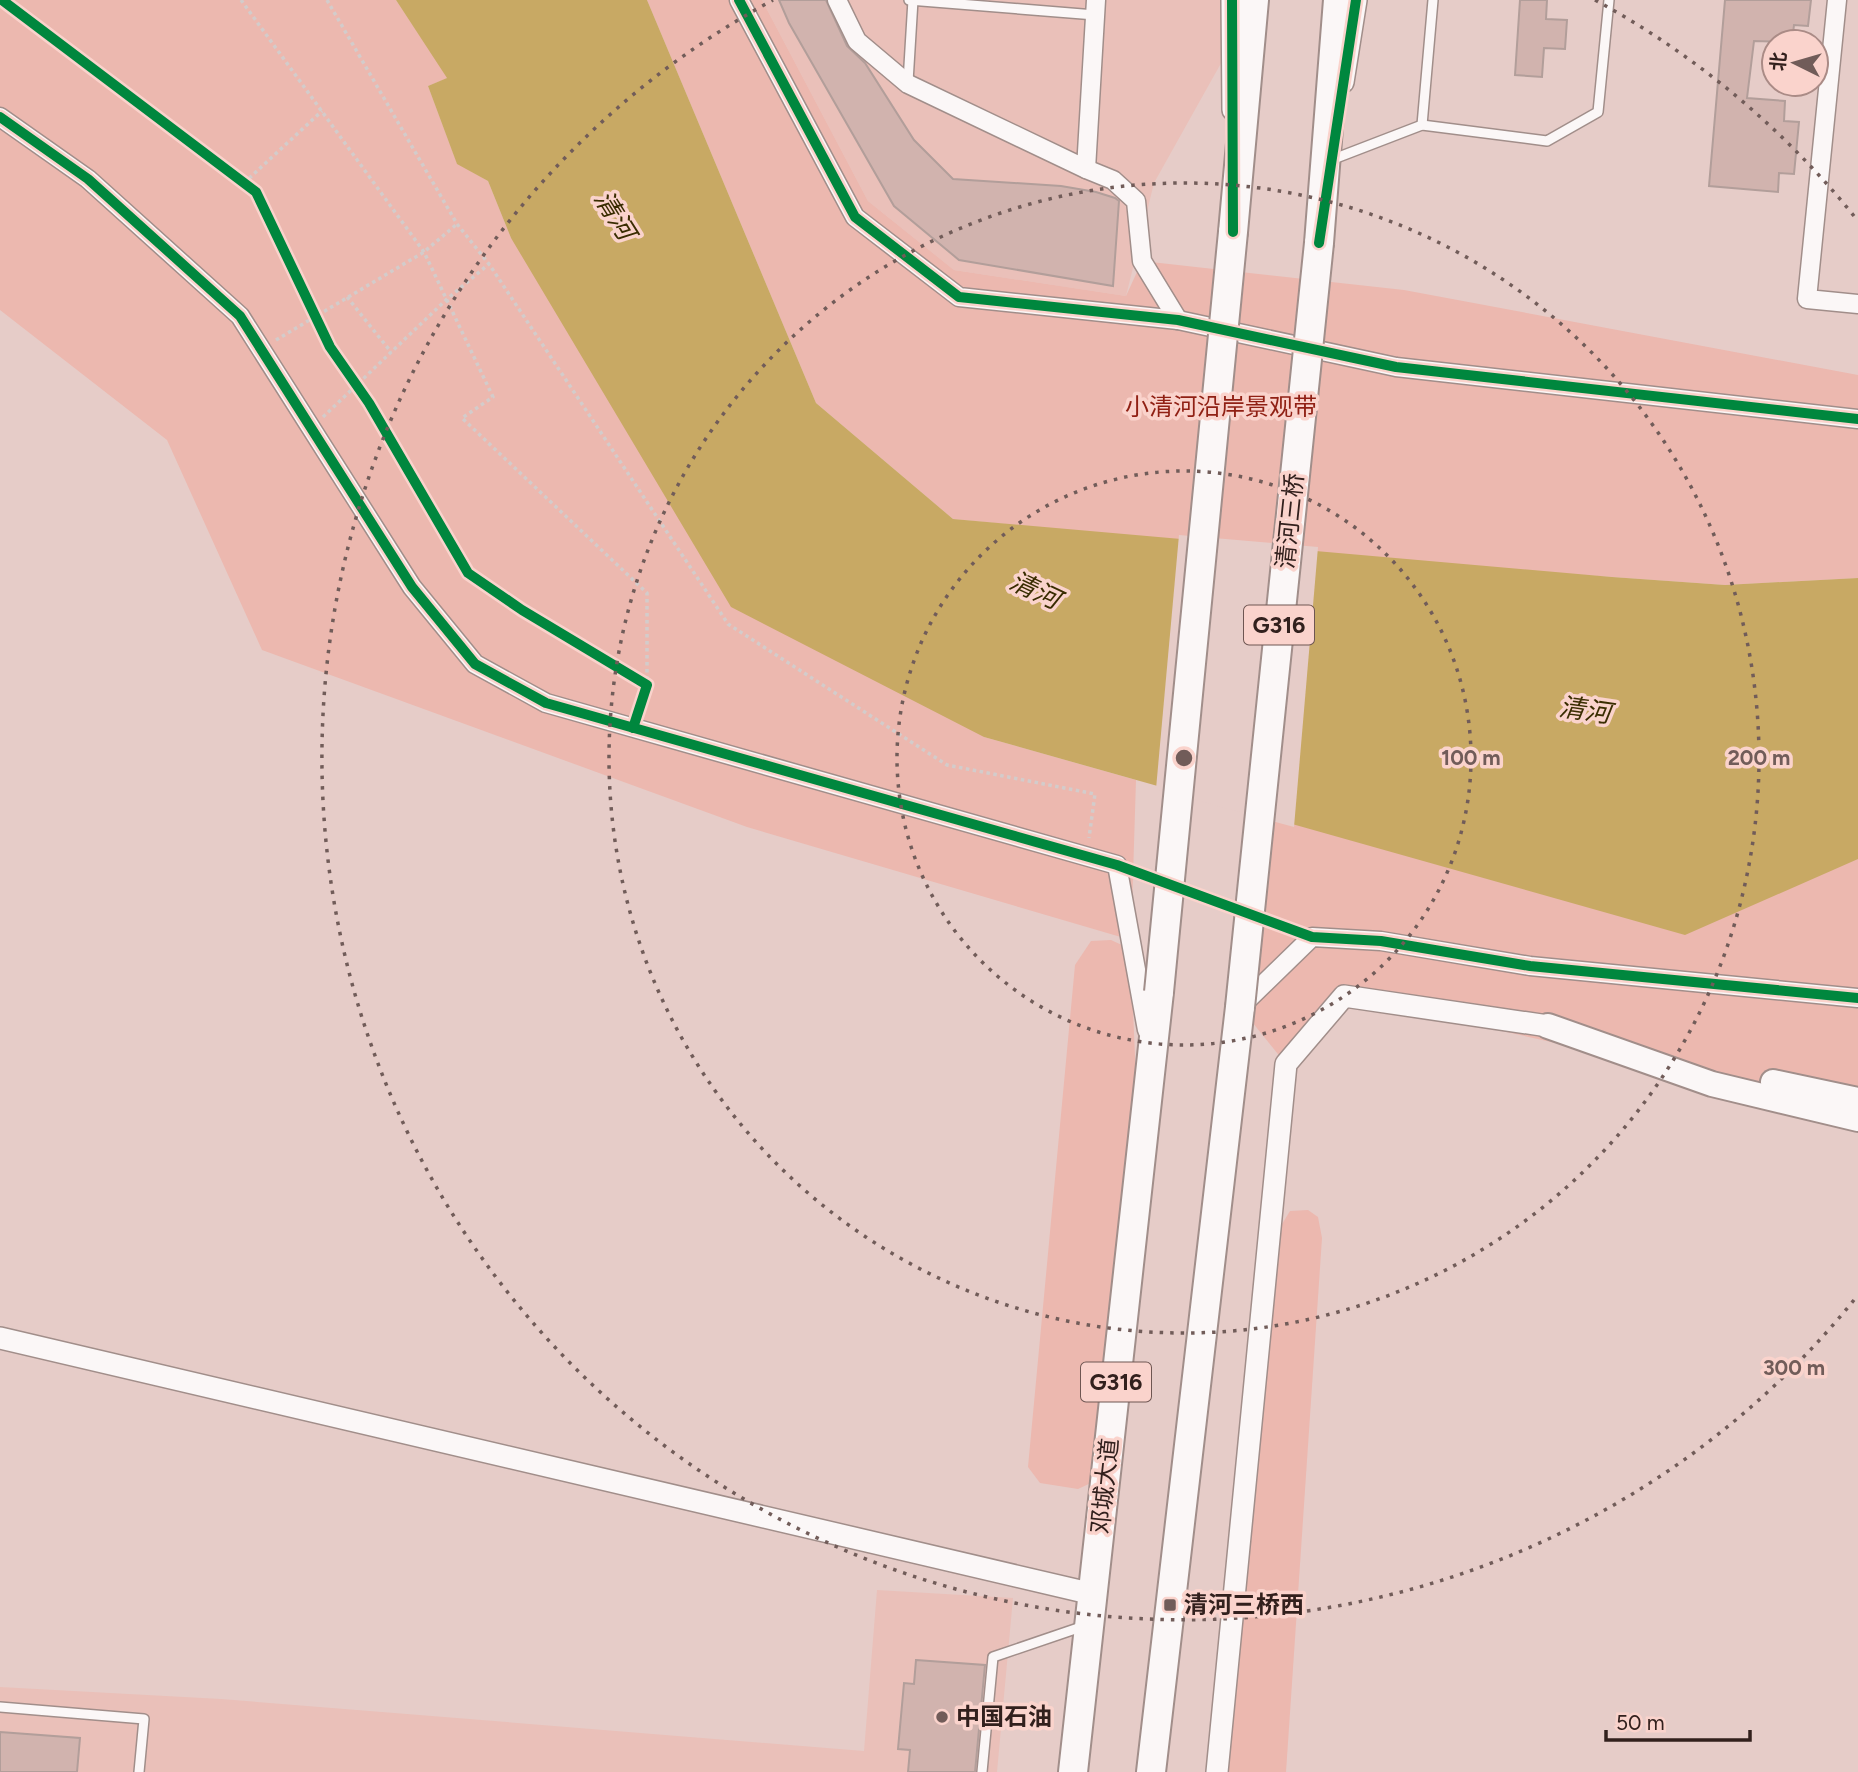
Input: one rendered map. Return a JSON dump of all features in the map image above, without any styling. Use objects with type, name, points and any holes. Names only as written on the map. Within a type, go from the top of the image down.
[{"type":"highway","name":"G316","points":[[1233,232],[1254,0]]},
{"type":"highway","name":"G316","points":[[1319,243],[1338,0]]},
{"type":"highway","name":"邓城大道","points":[[1073,1772],[1159,992],[1233,232]]},
{"type":"highway","name":"清河三桥","points":[[1240,1007],[1319,243]]},
{"type":"highway","name":"G316","points":[[1151,1772],[1240,1007]]},
{"type":"main road","points":[[1548,1026],[1689,1063],[1858,1100]]},
{"type":"main road","points":[[1548,1026],[1712,1084],[1858,1119]]},
{"type":"street","points":[[739,0],[855,217],[959,297],[1178,320],[1396,367],[1858,419]]},
{"type":"street","points":[[837,0],[857,41],[908,84],[1113,180],[1136,201],[1142,261],[1178,320]]},
{"type":"street","points":[[1232,0],[1233,232]]},
{"type":"street","points":[[1319,243],[1356,0]]},
{"type":"street","points":[[1837,0],[1807,299],[1858,304]]},
{"type":"street","points":[[1086,169],[1096,8]]},
{"type":"street","points":[[0,117],[88,179],[240,316],[412,587],[475,664],[546,703],[1117,865],[1152,1056]]},
{"type":"street","points":[[1240,1007],[1312,937],[1381,941],[1530,966],[1858,998]]},
{"type":"street","points":[[1217,1772],[1286,1064],[1344,996],[1548,1026]]},
{"type":"street","points":[[0,1338],[1093,1594]]},
{"type":"lane","points":[[908,84],[912,0],[1096,8]]},
{"type":"lane","points":[[1422,125],[1433,0]]},
{"type":"lane","points":[[1331,160],[1422,125],[1547,141],[1598,112],[1609,0]]},
{"type":"lane","points":[[982,1772],[993,1657],[1089,1624]]},
{"type":"lane","points":[[0,1707],[144,1719],[139,1772]]},
{"type":"path","points":[[241,0],[424,252],[494,397],[461,418],[647,593],[647,685],[633,728]]},
{"type":"path","points":[[327,0],[457,224],[489,264],[727,624],[947,765],[1095,794],[1087,856]]},
{"type":"path","points":[[244,183],[322,111]]},
{"type":"path","points":[[234,175],[256,192]]},
{"type":"path","points":[[261,349],[318,321],[347,297],[424,252],[457,224]]},
{"type":"path","points":[[311,428],[447,299],[489,264]]},
{"type":"path","points":[[347,297],[391,352]]},
{"type":"path","points":[[309,303],[318,321]]},
{"type":"path","points":[[635,678],[647,685]]},
{"type":"shaded area","points":[[762,0],[1254,0],[1154,183],[1126,296],[954,270],[868,201]]},
{"type":"shaded area","points":[[877,1590],[1013,1598],[997,1772],[0,1772],[0,1687],[221,1699],[864,1751]]},
{"type":"green space","points":[[0,0],[396,0],[448,78],[428,86],[457,163],[488,181],[511,238],[984,737],[1136,780],[1131,940],[747,827],[262,650],[167,440],[0,310]]},
{"type":"green space","name":"小清河沿岸景观带","points":[[647,0],[762,0],[868,201],[954,270],[1126,296],[1142,261],[1404,290],[1858,375],[1858,578],[1725,585],[1387,561],[953,519],[816,403]]},
{"type":"green space","points":[[1260,814],[1858,859],[1858,1110],[1344,996],[1286,1064],[1240,1007]]},
{"type":"green space","points":[[1111,940],[1124,946],[1132,986],[1136,1080],[1093,1482],[1078,1489],[1040,1483],[1028,1467],[1075,965],[1091,941]]},
{"type":"green space","points":[[1308,1210],[1318,1217],[1322,1238],[1286,1772],[1225,1772],[1279,1229],[1290,1211]]},
{"type":"water","name":"清河","points":[[396,0],[647,0],[816,403],[953,519],[1725,585],[1858,578],[1858,859],[1685,935],[984,737],[731,607],[511,238],[488,181],[457,164],[428,86],[447,78]]},
{"type":"pier","points":[[1179,535],[1318,547],[1294,827],[1156,789]]},
{"type":"building","points":[[779,0],[826,0],[847,46],[865,63],[914,140],[953,179],[1061,186],[1096,192],[1119,201],[1113,286],[959,260],[894,206],[789,23]]},
{"type":"building","points":[[1520,0],[1547,0],[1546,19],[1567,20],[1565,49],[1544,48],[1542,77],[1515,75]]},
{"type":"building","points":[[1725,0],[1811,0],[1808,26],[1760,28],[1760,41],[1754,41],[1747,98],[1785,101],[1784,121],[1799,122],[1794,174],[1779,173],[1778,192],[1709,186]]},
{"type":"building","name":"中国石油","points":[[916,1660],[985,1665],[975,1772],[908,1772],[910,1750],[898,1749],[904,1683],[914,1684]]},
{"type":"building","points":[[0,1732],[80,1738],[77,1772],[0,1772]]},
{"type":"cycle path","points":[[2,0],[256,192],[330,347],[369,403],[468,573],[522,610],[647,685],[633,728]]},
{"type":"cycle path","points":[[739,0],[855,217],[959,297],[1178,320],[1396,367],[1858,419]]},
{"type":"cycle path","points":[[1232,0],[1233,232]]},
{"type":"cycle path","points":[[1319,243],[1356,0]]},
{"type":"cycle path","points":[[0,117],[88,179],[240,316],[412,587],[475,664],[546,703],[1117,865],[1312,937],[1381,941],[1530,966],[1858,998]]},
{"type":"place","name":"清河三桥西","points":[[1170,1605]]},
{"type":"place","name":"中国石油","points":[[942,1717]]}]
